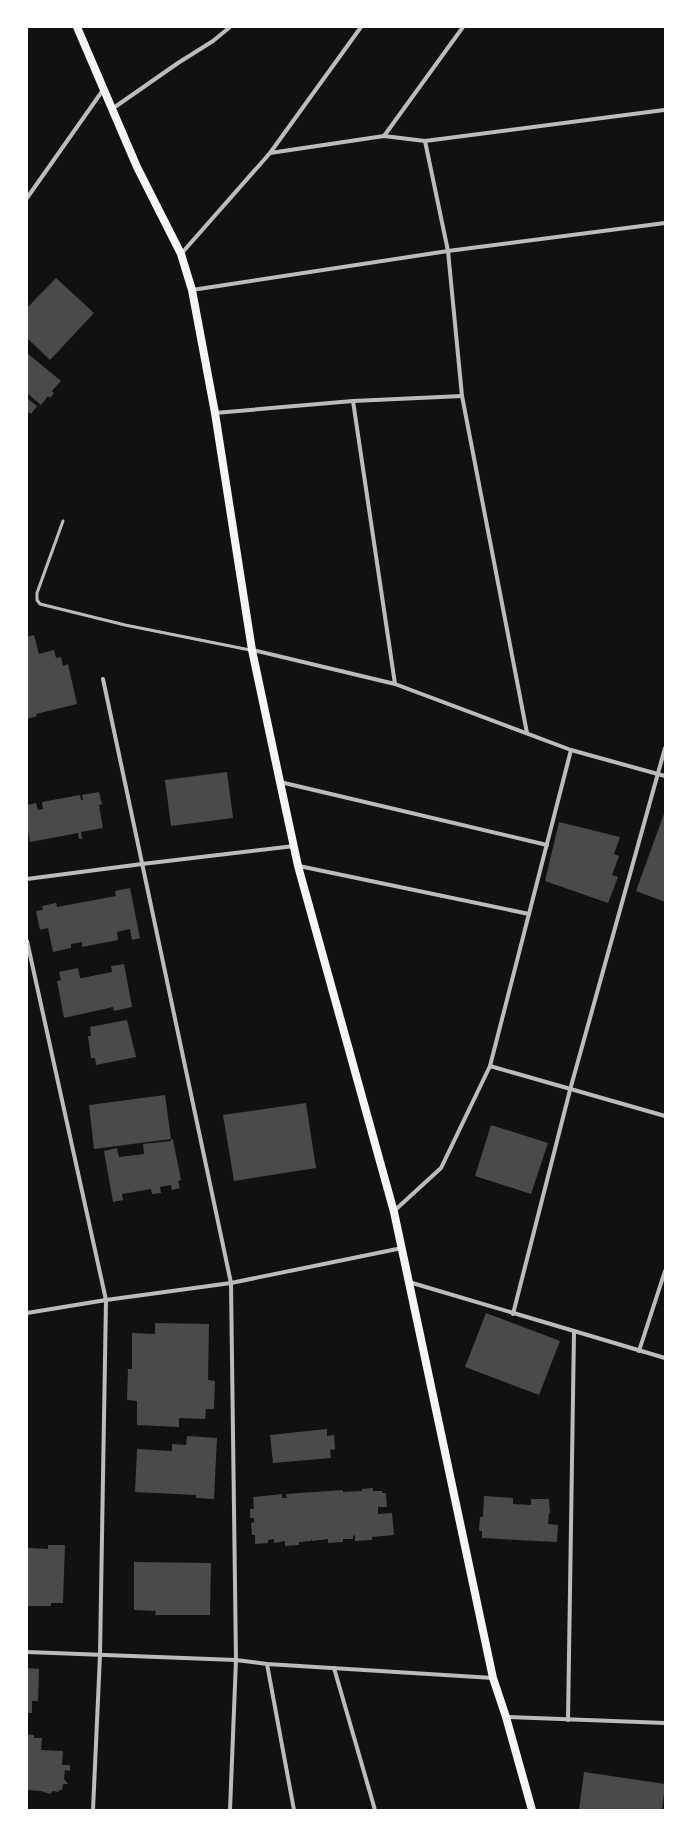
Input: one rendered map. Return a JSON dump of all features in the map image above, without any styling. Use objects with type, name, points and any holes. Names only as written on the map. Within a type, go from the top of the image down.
[{"type":"main road","points":[[77,27],[137,167],[181,254],[192,290],[215,413],[252,650],[298,866],[394,1212],[493,1678],[506,1717],[532,1810]]},
{"type":"street","points":[[112,110],[178,63],[213,41],[230,27]]},
{"type":"street","points":[[181,254],[270,153],[361,27]]},
{"type":"street","points":[[384,136],[463,27]]},
{"type":"street","points":[[27,198],[103,90]]},
{"type":"street","points":[[270,153],[384,136],[425,141],[664,110]]},
{"type":"street","points":[[425,141],[448,251],[462,396],[527,733]]},
{"type":"street","points":[[192,290],[448,251],[665,223]]},
{"type":"street","points":[[215,413],[353,401],[462,396]]},
{"type":"street","points":[[353,401],[395,684]]},
{"type":"street","points":[[252,650],[395,684],[571,750],[665,776]]},
{"type":"street","points":[[103,679],[231,1283],[236,1660],[230,1810]]},
{"type":"street","points":[[513,1314],[570,1090],[665,748]]},
{"type":"street","points":[[394,1212],[441,1168],[490,1066],[571,750]]},
{"type":"street","points":[[280,782],[547,844]]},
{"type":"street","points":[[27,879],[294,846]]},
{"type":"street","points":[[298,866],[529,914]]},
{"type":"street","points":[[27,941],[106,1300],[100,1655],[93,1810]]},
{"type":"street","points":[[490,1066],[665,1116]]},
{"type":"street","points":[[27,1313],[106,1300],[231,1283],[402,1248]]},
{"type":"street","points":[[639,1351],[665,1271]]},
{"type":"street","points":[[408,1282],[665,1358]]},
{"type":"street","points":[[568,1720],[574,1332]]},
{"type":"street","points":[[27,1652],[236,1660],[267,1664],[493,1678]]},
{"type":"street","points":[[267,1664],[294,1810]]},
{"type":"street","points":[[334,1668],[375,1810]]},
{"type":"street","points":[[506,1717],[665,1723]]},
{"type":"lane","points":[[63,521],[37,593],[37,600],[40,604],[125,625],[252,650]]},
{"type":"building","points":[[56,278],[94,313],[50,360],[27,338],[27,308]]},
{"type":"building","points":[[27,353],[61,381],[52,391],[54,393],[50,398],[48,396],[41,405],[27,393]]},
{"type":"building","points":[[27,398],[37,406],[31,414],[27,411]]},
{"type":"building","points":[[34,635],[39,654],[54,650],[56,658],[61,657],[63,666],[68,664],[77,704],[36,714],[37,716],[27,719],[27,637]]},
{"type":"building","points":[[227,772],[233,818],[171,826],[165,780]]},
{"type":"building","points":[[99,792],[102,804],[99,805],[103,828],[81,832],[82,839],[79,839],[78,833],[30,842],[27,826],[27,805],[36,803],[38,810],[43,809],[42,802],[80,795],[81,800],[83,800],[82,795]]},
{"type":"building","points":[[665,811],[665,902],[636,891]]},
{"type":"building","points":[[559,822],[620,837],[614,854],[619,856],[612,875],[618,877],[608,903],[545,881]]},
{"type":"building","points":[[130,888],[140,938],[132,940],[130,929],[117,932],[118,940],[82,947],[82,942],[71,944],[71,948],[53,952],[48,928],[40,930],[36,911],[43,910],[42,906],[56,903],[57,907],[116,896],[115,891]]},
{"type":"building","points":[[124,964],[132,1007],[114,1011],[113,1007],[64,1018],[57,981],[61,980],[59,972],[78,968],[80,978],[82,978],[112,972],[111,966]]},
{"type":"building","points":[[127,1020],[136,1057],[96,1065],[95,1058],[91,1058],[88,1036],[91,1036],[90,1027]]},
{"type":"building","points":[[165,1095],[171,1139],[94,1149],[89,1105]]},
{"type":"building","points":[[306,1103],[316,1168],[234,1181],[223,1115]]},
{"type":"building","points":[[491,1125],[548,1143],[531,1194],[475,1176]]},
{"type":"building","points":[[171,1139],[173,1140],[181,1180],[178,1181],[180,1188],[172,1190],[171,1185],[160,1187],[161,1193],[152,1194],[151,1189],[122,1194],[123,1200],[113,1202],[104,1151],[117,1148],[119,1157],[144,1154],[143,1144],[171,1141]]},
{"type":"building","points":[[486,1313],[560,1341],[539,1395],[465,1367]]},
{"type":"building","points":[[155,1323],[209,1324],[208,1380],[215,1381],[214,1409],[206,1409],[205,1419],[179,1418],[179,1427],[137,1425],[137,1401],[127,1400],[128,1369],[132,1369],[132,1333],[155,1334]]},
{"type":"building","points":[[327,1429],[327,1436],[334,1435],[335,1449],[330,1450],[331,1458],[273,1463],[270,1435]]},
{"type":"building","points":[[187,1436],[217,1438],[214,1499],[196,1498],[196,1495],[135,1492],[137,1449],[172,1451],[172,1444],[186,1445]]},
{"type":"building","points":[[373,1488],[373,1491],[382,1491],[382,1493],[386,1493],[387,1507],[378,1507],[378,1514],[392,1513],[394,1535],[372,1537],[372,1540],[355,1541],[355,1535],[353,1536],[353,1539],[343,1539],[343,1542],[328,1543],[328,1539],[312,1541],[312,1538],[311,1541],[299,1542],[299,1545],[285,1546],[285,1541],[274,1543],[274,1539],[268,1540],[268,1543],[255,1544],[255,1535],[252,1535],[251,1523],[254,1522],[254,1518],[250,1518],[250,1509],[254,1509],[253,1497],[282,1494],[282,1498],[287,1498],[286,1494],[343,1490],[343,1492],[362,1491],[362,1489]]},
{"type":"building","points":[[484,1496],[513,1498],[513,1504],[531,1505],[531,1499],[549,1499],[550,1513],[548,1524],[558,1525],[557,1542],[482,1538],[482,1531],[479,1531],[480,1517],[483,1517]]},
{"type":"building","points":[[48,1545],[65,1545],[63,1603],[51,1603],[51,1606],[27,1606],[27,1548],[48,1549]]},
{"type":"building","points":[[134,1562],[211,1563],[210,1615],[155,1615],[156,1611],[134,1610]]},
{"type":"building","points":[[27,1668],[39,1669],[38,1701],[32,1701],[32,1713],[27,1713]]},
{"type":"building","points":[[27,1734],[34,1735],[34,1738],[42,1738],[41,1750],[63,1751],[62,1765],[70,1765],[70,1771],[65,1770],[64,1779],[68,1784],[63,1784],[62,1790],[59,1790],[59,1792],[53,1791],[50,1794],[41,1791],[27,1790]]},
{"type":"building","points":[[584,1772],[665,1784],[662,1810],[579,1810]]}]
